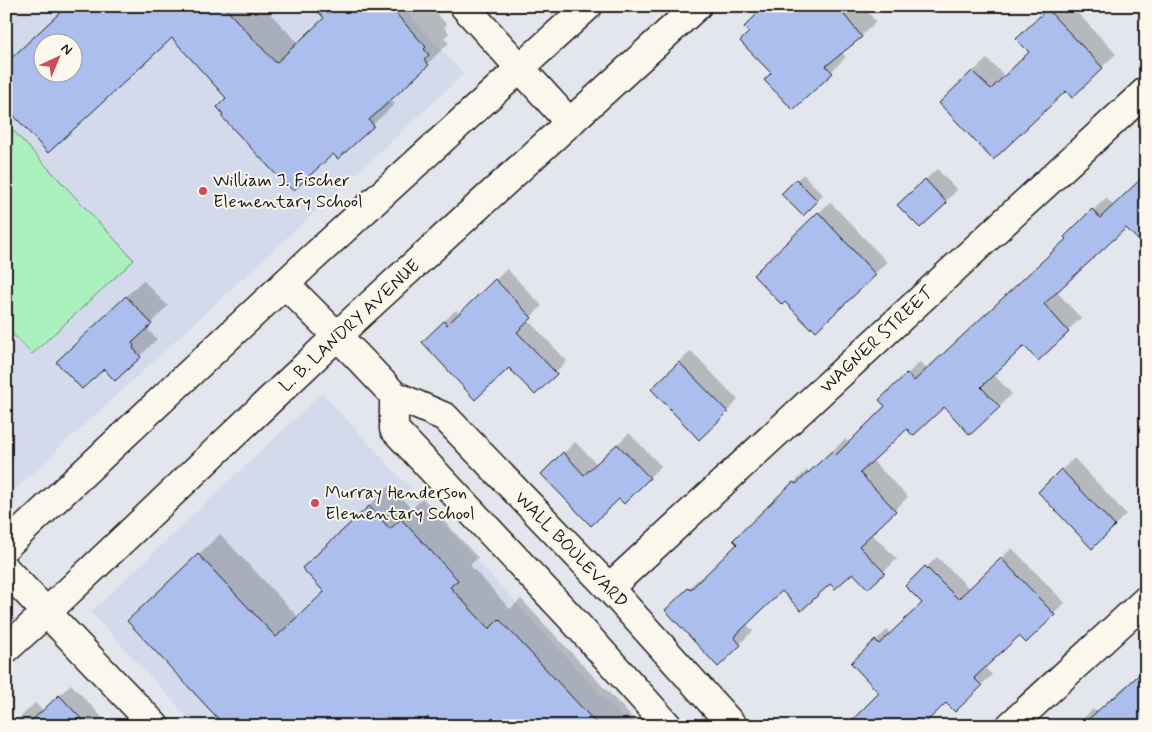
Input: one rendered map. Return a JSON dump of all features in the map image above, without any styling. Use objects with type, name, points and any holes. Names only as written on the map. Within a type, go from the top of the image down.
[{"type":"street","points":[[464,6],[570,123]]},
{"type":"street","points":[[6,546],[285,284],[588,6]]},
{"type":"street","name":"L. B. LANDRY AVENUE","points":[[6,649],[337,336],[697,6]]},
{"type":"street","name":"WAGNER STREET","points":[[609,588],[1146,91]]},
{"type":"street","name":"WALL BOULEVARD","points":[[285,284],[394,396],[445,417],[609,588],[733,726]]},
{"type":"street","points":[[394,396],[394,429],[573,620],[668,726]]},
{"type":"street","points":[[6,570],[155,726]]},
{"type":"street","points":[[1010,726],[1146,600]]},
{"type":"shaded area","name":"William J. Fischer Elementary School","points":[[6,6],[401,6],[464,74],[6,497],[6,327],[32,354],[134,260],[6,123]]},
{"type":"shaded area","name":"Murray Henderson Elementary School","points":[[322,393],[630,726],[196,726],[91,612]]},
{"type":"green space","points":[[6,123],[134,260],[32,354],[6,327]]},
{"type":"building","points":[[67,6],[223,6],[276,63],[324,18],[313,6],[389,6],[426,47],[424,49],[429,55],[424,60],[429,65],[369,120],[374,126],[338,159],[333,154],[293,191],[221,116],[223,114],[217,107],[226,98],[172,38],[48,153],[6,107],[6,63],[32,39],[32,82],[82,82],[82,32],[39,32]]},
{"type":"building","points":[[777,6],[837,6],[862,37],[826,66],[833,73],[793,110],[764,80],[771,73],[740,41],[749,32],[744,27],[763,8],[768,14]]},
{"type":"building","points":[[1047,9],[1103,68],[1072,98],[1066,91],[993,160],[939,103],[972,71],[991,89],[1029,52],[1016,39]]},
{"type":"building","points":[[1146,174],[1146,248],[1126,228],[1044,304],[1069,332],[1038,361],[1024,346],[981,387],[1000,407],[970,435],[944,407],[913,436],[907,429],[860,473],[896,511],[859,546],[885,573],[868,589],[853,573],[835,589],[830,584],[801,611],[782,591],[734,637],[741,645],[718,667],[665,610],[688,588],[690,590],[737,544],[733,540],[793,482],[796,484],[832,451],[836,455],[885,406],[879,400],[907,373],[914,381],[1066,239],[1064,237],[1092,209],[1100,218]]},
{"type":"building","points":[[796,179],[818,201],[803,216],[781,194]]},
{"type":"building","points":[[925,179],[947,203],[920,228],[897,205]]},
{"type":"building","points":[[818,212],[876,275],[816,331],[812,327],[811,329],[785,302],[782,305],[753,275]]},
{"type":"building","points":[[495,279],[532,318],[517,332],[557,374],[535,395],[509,368],[475,400],[422,342],[444,321],[447,325]]},
{"type":"building","points":[[126,296],[152,324],[132,343],[133,348],[141,357],[115,381],[104,369],[82,389],[56,362]]},
{"type":"building","points":[[679,362],[728,412],[699,440],[651,389]]},
{"type":"building","points":[[617,444],[650,478],[624,504],[619,499],[591,526],[541,474],[563,452],[584,475]]},
{"type":"building","points":[[1061,469],[1115,526],[1092,549],[1038,492]]},
{"type":"building","points":[[369,506],[390,529],[401,519],[458,580],[450,587],[489,629],[499,619],[599,726],[436,726],[428,717],[418,726],[225,726],[127,621],[198,554],[276,637],[324,592],[302,568]]},
{"type":"building","points":[[1001,558],[1055,615],[1026,643],[1019,636],[974,678],[982,686],[955,712],[946,703],[922,726],[846,726],[879,693],[851,663],[875,640],[879,644],[922,603],[905,586],[925,566],[958,599]]},
{"type":"building","points":[[1146,668],[1146,726],[1081,726],[1114,698]]},
{"type":"building","points":[[59,695],[88,726],[26,726]]},
{"type":"place","name":"William J. Fischer Elementary School","points":[[203,191]]},
{"type":"place","name":"Murray Henderson Elementary School","points":[[315,503]]}]
